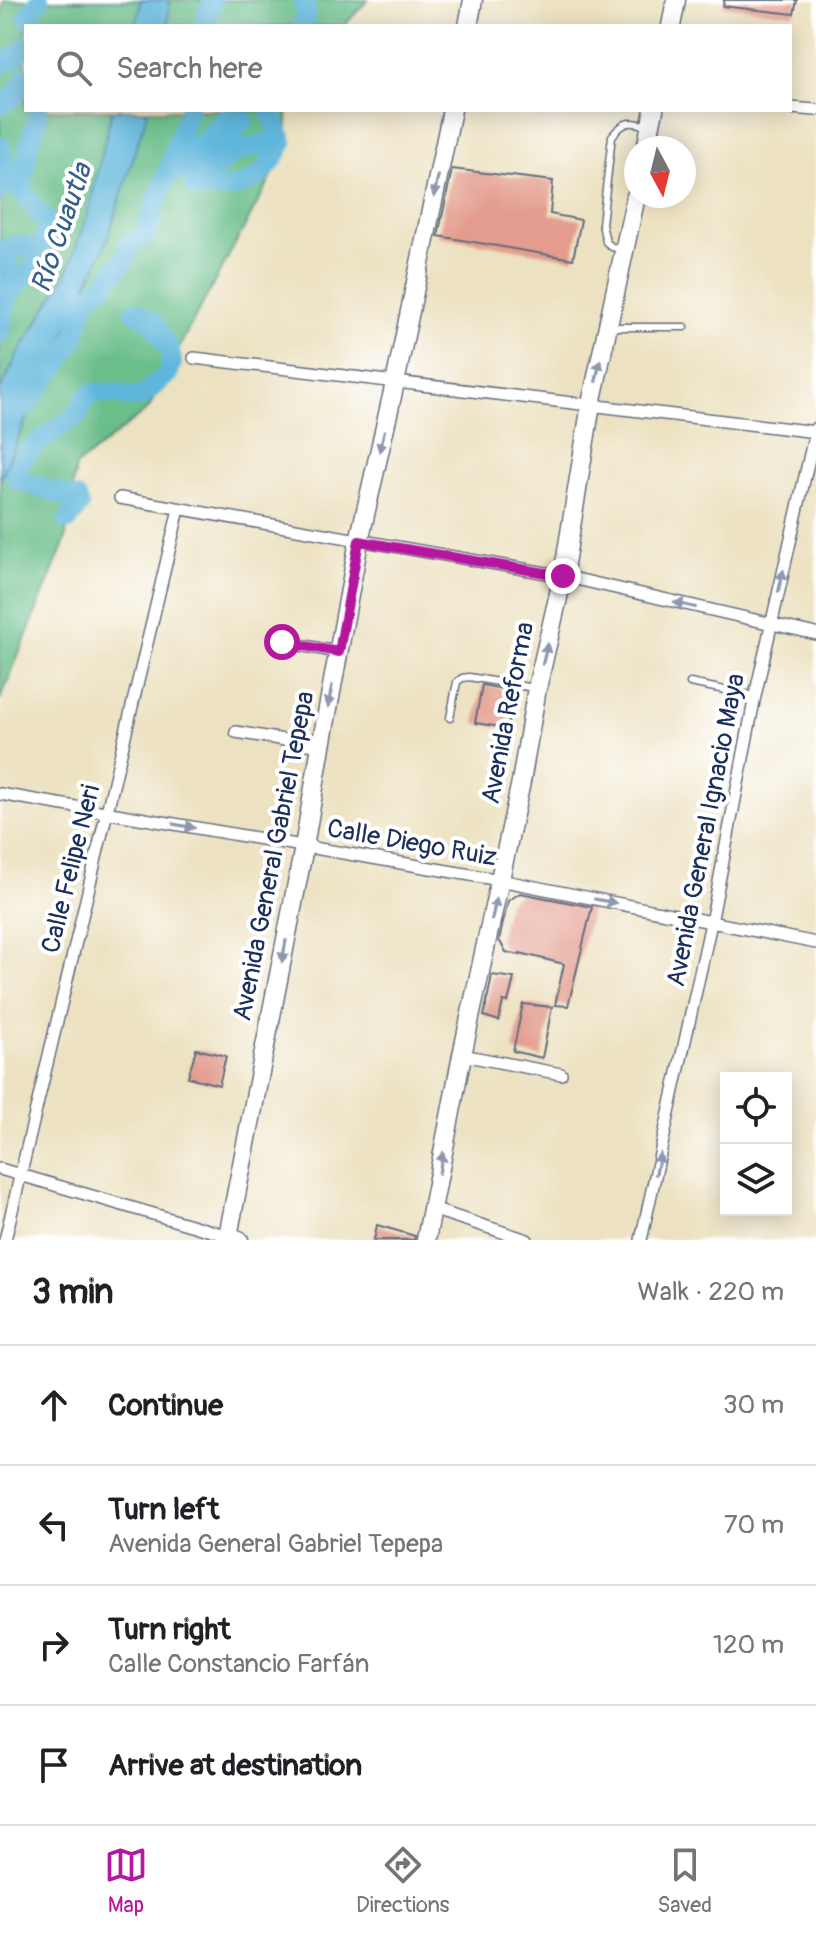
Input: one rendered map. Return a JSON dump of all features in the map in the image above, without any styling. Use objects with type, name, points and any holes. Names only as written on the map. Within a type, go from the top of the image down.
[{"type":"main road","points":[[468,24],[473,0]]},
{"type":"main road","points":[[671,24],[676,0]]},
{"type":"main road","name":"Avenida General Gabriel Tepepa","points":[[231,1239],[359,541],[452,112]]},
{"type":"main road","name":"Avenida Reforma","points":[[426,1240],[521,782],[537,688],[563,576],[591,404],[634,208]]},
{"type":"street","points":[[792,108],[816,110]]},
{"type":"street","points":[[194,358],[816,431]]},
{"type":"street","name":"Avenida General Ignacio Maya","points":[[641,1240],[711,923],[755,696],[816,431]]},
{"type":"street","points":[[120,498],[563,576],[816,634]]},
{"type":"street","name":"Calle Felipe Neri","points":[[5,1240],[179,509]]},
{"type":"street","points":[[282,642],[339,652]]},
{"type":"street","points":[[236,732],[321,746]]},
{"type":"street","name":"Calle Diego Ruiz","points":[[0,794],[500,880],[816,943]]},
{"type":"street","points":[[462,1055],[561,1074]]},
{"type":"street","points":[[0,1169],[231,1239]]},
{"type":"street","points":[[432,1209],[527,1240]]},
{"type":"lane","points":[[625,250],[612,247],[603,235],[612,136],[620,125],[652,118]]},
{"type":"lane","points":[[607,327],[685,327]]},
{"type":"lane","points":[[450,718],[457,682],[462,678],[537,688]]},
{"type":"lane","points":[[690,683],[755,696]]},
{"type":"green space","points":[[4,0],[368,0],[346,24],[24,24],[24,112],[287,112],[288,147],[149,408],[76,466],[65,541],[0,700],[0,20]]},
{"type":"water","points":[[141,0],[170,0],[167,24],[136,24]]},
{"type":"water","points":[[112,112],[147,112],[106,244],[0,480],[0,391],[18,354],[66,275],[88,213]]},
{"type":"building","points":[[724,0],[797,0],[794,14],[723,6]]},
{"type":"building","points":[[452,169],[553,181],[550,214],[581,220],[573,259],[438,236]]},
{"type":"building","points":[[482,685],[514,691],[507,728],[475,723]]},
{"type":"building","points":[[520,893],[592,907],[568,1006],[555,1005],[564,964],[506,952],[499,940],[508,901]]},
{"type":"building","points":[[492,975],[514,978],[508,1002],[503,1001],[499,1021],[484,1016]]},
{"type":"building","points":[[523,1004],[552,1007],[542,1058],[513,1051]]},
{"type":"building","points":[[196,1049],[226,1056],[219,1085],[188,1077]]},
{"type":"building","points":[[377,1225],[415,1236],[414,1240],[374,1240]]},
{"type":"waterway","points":[[34,24],[28,16],[39,0]]},
{"type":"waterway","points":[[209,24],[206,16],[213,0]]},
{"type":"waterway","points":[[302,0],[306,13],[303,24]]},
{"type":"waterway","points":[[0,65],[24,49]]},
{"type":"waterway","points":[[0,105],[15,95],[24,79]]},
{"type":"waterway","name":"Río Cuautla","points":[[0,334],[8,293],[40,258],[48,224],[21,190],[38,112]]},
{"type":"waterway","points":[[24,407],[57,366],[76,334],[84,301],[124,261],[130,244],[145,235],[188,112]]},
{"type":"waterway","points":[[180,169],[188,154],[232,112]]},
{"type":"waterway","points":[[195,188],[243,185],[264,171],[283,142],[270,112]]},
{"type":"waterway","points":[[203,163],[244,120]]},
{"type":"waterway","points":[[166,177],[180,169],[203,180],[232,154],[270,142],[279,133]]},
{"type":"waterway","points":[[0,146],[4,162],[0,190]]},
{"type":"waterway","name":"Río Cuautla","points":[[4,300],[9,285],[7,249],[18,245],[32,250],[42,248]]},
{"type":"waterway","points":[[68,520],[79,506],[77,498],[17,479],[15,473],[26,453],[79,413],[84,399],[93,393],[142,396],[168,374],[172,362],[170,350],[153,322],[135,311]]},
{"type":"route","points":[[282,642],[339,652],[359,541],[563,576]]}]
